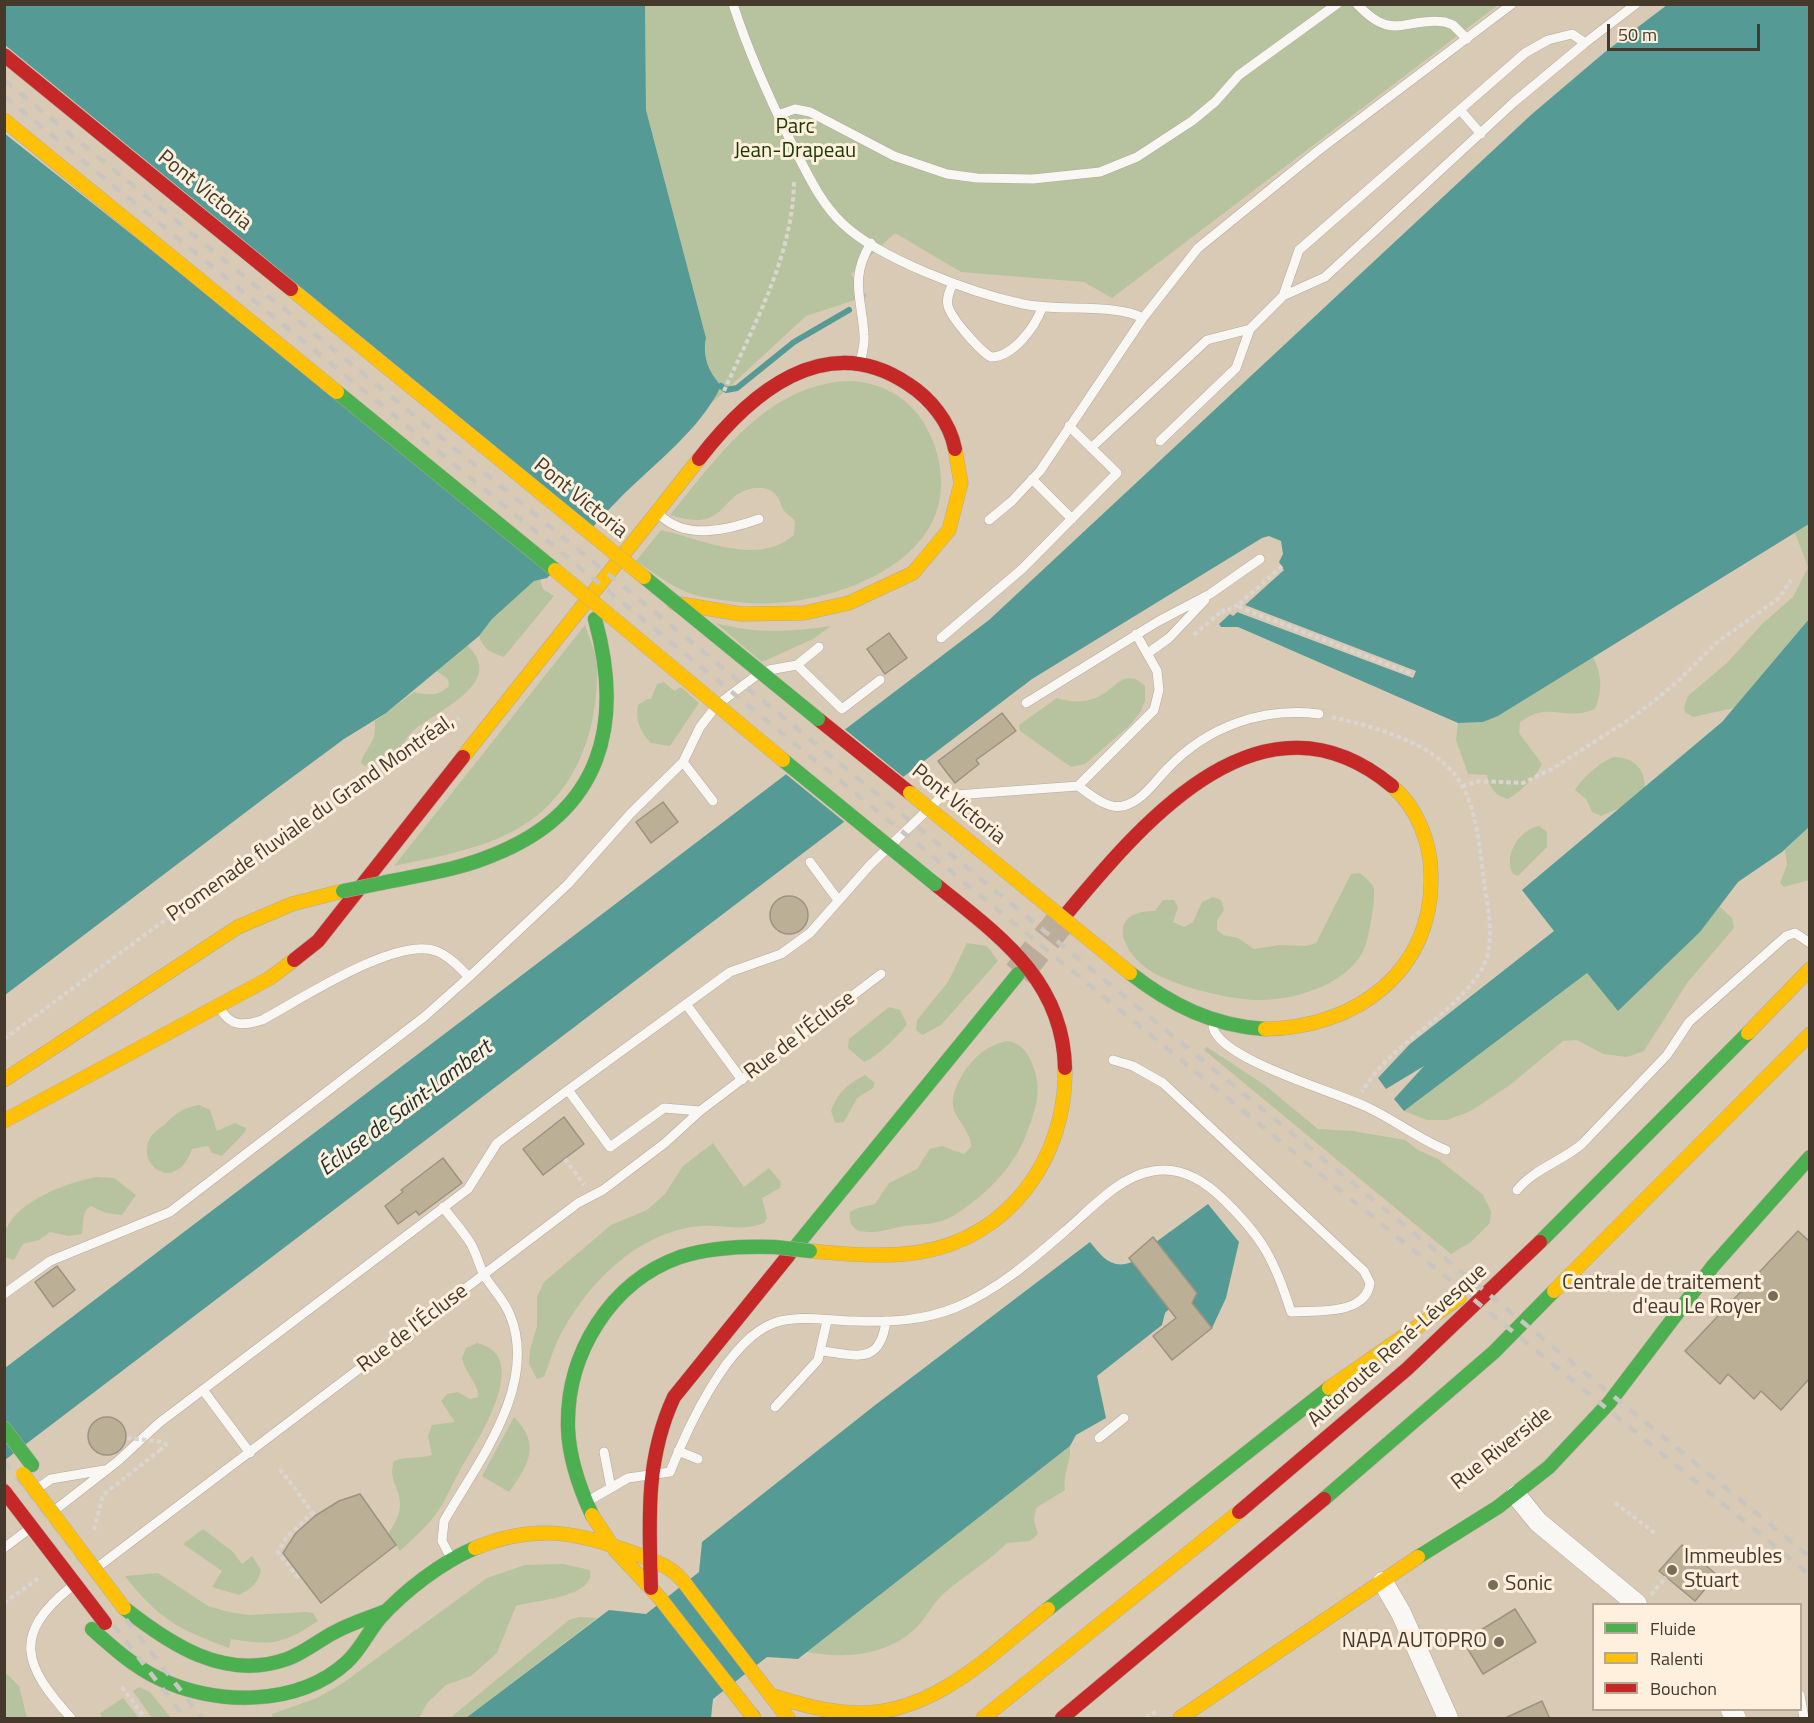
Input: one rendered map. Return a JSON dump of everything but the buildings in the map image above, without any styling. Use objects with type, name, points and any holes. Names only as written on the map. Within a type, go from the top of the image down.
[{"type":"main road","name":"Pont Victoria","points":[[4,55],[1130,973],[1178,1007],[1213,1022],[1265,1029],[1313,1022],[1371,997],[1389,984],[1405,967],[1420,942],[1429,918],[1433,891],[1432,864],[1428,842],[1419,820],[1402,796],[1380,776],[1345,755],[1318,748],[1275,748],[1238,759],[1200,779],[1164,807],[1127,844],[1068,912]]},
{"type":"main road","points":[[4,120],[1011,947],[1042,986],[1056,1018],[1064,1055],[1066,1094],[1059,1130],[1045,1165],[1026,1196],[1000,1220],[971,1236],[933,1250],[909,1255],[873,1256],[775,1247],[717,1247],[672,1258],[638,1279],[600,1317],[575,1366],[568,1404],[571,1459],[585,1503],[610,1544],[745,1684],[770,1695],[831,1714],[853,1718],[890,1715],[924,1703],[947,1688],[1327,1389],[1547,1237]]},
{"type":"main road","points":[[4,1121],[285,969],[326,933],[723,430],[763,391],[805,368],[836,362],[860,363],[882,367],[910,381],[929,399],[948,430],[958,456],[961,480],[958,507],[947,535],[938,550],[909,578],[862,599],[783,616],[718,613],[674,603]]},
{"type":"main road","points":[[4,1080],[238,927],[292,904],[474,862],[506,851],[537,833],[572,799],[596,762],[609,712],[610,675],[595,619],[586,596]]},
{"type":"main road","name":"Autoroute René-Lévesque","points":[[982,1719],[1358,1412],[1547,1237],[1809,969]]},
{"type":"main road","points":[[655,1593],[650,1561],[649,1476],[653,1447],[662,1420],[683,1384],[1018,974]]},
{"type":"main road","points":[[1062,1719],[1386,1447],[1494,1352],[1809,1034]]},
{"type":"main road","name":"Rue Riverside","points":[[1180,1719],[1516,1495],[1566,1452],[1594,1420],[1713,1266],[1809,1158]]},
{"type":"main road","points":[[4,1428],[129,1603]]},
{"type":"main road","points":[[4,1450],[153,1632],[174,1646],[203,1659],[228,1665],[258,1665],[287,1659],[331,1633],[386,1611],[452,1560],[480,1544],[524,1532],[569,1532],[610,1544],[671,1569]]},
{"type":"main road","points":[[4,1491],[98,1626]]},
{"type":"main road","points":[[4,1513],[115,1648],[155,1677],[184,1689],[217,1696],[264,1696],[310,1684],[350,1660],[386,1611]]},
{"type":"main road","points":[[650,1521],[671,1569],[681,1581],[745,1684],[753,1718]]},
{"type":"main road","points":[[770,1695],[788,1719]]},
{"type":"street","points":[[1516,1495],[1538,1522],[1635,1603]]},
{"type":"street","points":[[1383,1582],[1401,1613],[1448,1719]]},
{"type":"lane","points":[[733,4],[748,51],[809,178],[828,207],[848,229],[871,243],[952,283],[1042,308],[1128,311],[1143,318]]},
{"type":"lane","points":[[778,116],[795,109],[810,112],[894,156],[947,174],[977,178],[1033,180],[1100,172],[1137,157],[1192,121],[1215,102],[1239,75],[1337,4]]},
{"type":"lane","points":[[1357,4],[1368,16],[1387,26],[1445,22],[1453,25],[1467,39]]},
{"type":"lane","points":[[989,520],[1032,479],[1143,318],[1185,262],[1215,232],[1512,4]]},
{"type":"lane","points":[[1160,441],[1236,368],[1250,329],[1283,297],[1325,277],[1481,134],[1585,43],[1636,4]]},
{"type":"lane","points":[[1283,297],[1299,250],[1536,46],[1548,40],[1572,34],[1585,43]]},
{"type":"lane","points":[[1461,111],[1481,134]]},
{"type":"lane","points":[[860,363],[864,340],[859,312],[859,274],[863,257],[871,243]]},
{"type":"lane","points":[[952,283],[947,300],[951,312],[984,352],[991,357],[1003,354],[1029,333],[1042,308]]},
{"type":"lane","points":[[1091,448],[1207,340],[1250,329]]},
{"type":"lane","points":[[941,638],[1002,588],[1117,474],[1070,426]]},
{"type":"lane","points":[[1032,479],[1072,519]]},
{"type":"lane","points":[[657,512],[670,523],[688,529],[730,528],[759,519]]},
{"type":"lane","points":[[1026,703],[1136,634],[1210,594],[1260,559]]},
{"type":"lane","points":[[1148,653],[1169,638],[1210,594]]},
{"type":"lane","points":[[1078,786],[1139,728],[1154,710],[1159,680],[1148,653],[1136,634]]},
{"type":"lane","points":[[4,1294],[50,1261],[170,1212],[424,1017],[568,884],[639,805],[683,762],[704,721],[727,695],[763,672],[797,665],[819,647]]},
{"type":"lane","points":[[797,665],[842,709],[880,680]]},
{"type":"lane","points":[[4,1548],[107,1470],[159,1423],[468,1189],[497,1143],[730,972],[780,954],[810,933],[870,865],[942,796],[1078,786],[1103,802],[1124,806],[1142,796],[1170,765],[1192,747],[1229,725],[1276,713],[1319,714]]},
{"type":"lane","points":[[683,762],[713,801]]},
{"type":"lane","points":[[810,862],[838,900]]},
{"type":"lane","points":[[1517,1190],[1533,1175],[1570,1155],[1582,1144],[1667,1055],[1689,1022],[1786,936],[1795,933],[1809,944]]},
{"type":"lane","points":[[219,1005],[229,1020],[247,1025],[262,1020],[378,958],[410,949],[435,950],[453,961],[469,977]]},
{"type":"lane","name":"Rue de l'Écluse","points":[[67,1717],[38,1673],[31,1655],[32,1634],[41,1615],[69,1588],[578,1203],[592,1196],[665,1143],[700,1112],[881,974]]},
{"type":"lane","points":[[686,1004],[742,1080]]},
{"type":"lane","points":[[1213,1022],[1214,1030],[1222,1043],[1255,1063],[1368,1108],[1425,1141],[1446,1150]]},
{"type":"lane","points":[[585,1503],[628,1478],[670,1472],[691,1421],[708,1391],[756,1333],[780,1321],[886,1322],[937,1315],[975,1299],[1033,1258],[1119,1187],[1154,1171],[1181,1173],[1207,1184],[1242,1217],[1271,1256],[1291,1312],[1347,1308],[1367,1294],[1370,1283],[1364,1271],[1168,1088],[1151,1075],[1113,1060]]},
{"type":"lane","points":[[568,1090],[610,1147],[664,1108],[700,1112]]},
{"type":"lane","points":[[443,1207],[472,1245],[484,1275],[511,1316],[516,1336],[516,1367],[505,1411],[444,1521],[442,1541],[452,1560]]},
{"type":"lane","points":[[775,1407],[812,1367],[822,1351],[827,1321]]},
{"type":"lane","points":[[822,1351],[864,1356],[871,1353],[882,1340],[886,1322]]},
{"type":"lane","points":[[203,1390],[250,1453]]},
{"type":"lane","points":[[1099,1438],[1124,1418]]},
{"type":"lane","points":[[678,1451],[699,1459]]},
{"type":"lane","points":[[604,1452],[611,1488]]},
{"type":"lane","points":[[4,1513],[51,1479],[107,1470]]},
{"type":"path","points":[[741,352],[785,249],[793,218],[794,191]]},
{"type":"path","points":[[1221,608],[1224,612],[1238,605],[1282,566]]},
{"type":"path","points":[[1462,786],[1480,781],[1523,783],[1552,769],[1636,715],[1676,683],[1716,643],[1778,599],[1791,580]]},
{"type":"path","points":[[1238,605],[1412,674]]},
{"type":"path","name":"Promenade fluviale du Grand Montréal,","points":[[4,1039],[231,871],[435,738],[465,712]]},
{"type":"path","points":[[1361,1093],[1391,1055],[1473,982]]},
{"type":"path","points":[[565,1159],[592,1196]]},
{"type":"path","points":[[127,1438],[162,1442],[166,1445],[132,1472]]},
{"type":"path","points":[[280,1469],[314,1514],[286,1538],[278,1552],[298,1578]]},
{"type":"path","points":[[1615,1503],[1655,1533]]},
{"type":"path","points":[[1645,1603],[1666,1577]]},
{"type":"path","points":[[118,1682],[145,1719]]},
{"type":"path","points":[[1146,1719],[1161,1708]]},
{"type":"green space","name":"Parc Jean-Drapeau","points":[[645,5],[1498,5],[1112,298],[1084,282],[961,272],[895,233],[851,274],[867,296],[806,316],[713,402],[714,377],[704,357],[706,338],[646,110]]},
{"type":"green space","points":[[853,381],[885,389],[910,406],[924,423],[937,455],[941,488],[935,515],[923,537],[904,557],[855,585],[801,600],[767,603],[730,601],[694,595],[685,592],[636,561],[661,530],[711,544],[746,550],[763,549],[779,544],[794,535],[794,520],[784,511],[777,496],[761,488],[742,492],[717,513],[706,519],[691,520],[670,515],[727,447],[771,408],[796,394],[823,384]]},
{"type":"green space","points":[[1807,525],[1810,527],[1809,619],[1734,708],[1693,717],[1685,712],[1684,707],[1688,696],[1728,662],[1762,624],[1793,597],[1808,567],[1795,533]]},
{"type":"green space","points":[[540,579],[543,589],[554,596],[504,657],[488,650],[479,636],[492,619],[534,581]]},
{"type":"green space","points":[[716,623],[730,627],[773,631],[831,626],[813,639],[762,662]]},
{"type":"green space","points":[[585,625],[597,665],[594,713],[580,759],[569,780],[555,799],[537,815],[503,836],[457,852],[394,866]]},
{"type":"green space","points":[[467,645],[478,659],[479,673],[473,685],[449,706],[420,725],[410,734],[400,749],[365,766],[361,763],[373,740],[375,721],[414,692],[433,694],[449,686],[448,679],[435,670]]},
{"type":"green space","points":[[1593,657],[1600,683],[1595,709],[1574,713],[1540,713],[1520,722],[1519,733],[1542,764],[1522,788],[1508,799],[1493,790],[1487,775],[1468,774],[1456,740],[1458,723],[1483,722],[1498,716]]},
{"type":"green space","points":[[1127,678],[1136,679],[1145,686],[1145,701],[1140,713],[1128,727],[1085,764],[1071,767],[1020,731],[1019,725],[1057,698],[1087,701],[1103,694]]},
{"type":"green space","points":[[664,682],[674,691],[681,687],[699,703],[670,746],[651,743],[641,730],[637,716],[638,705],[651,699],[657,684]]},
{"type":"green space","points":[[1614,757],[1627,759],[1637,765],[1643,775],[1645,788],[1622,807],[1601,816],[1592,812],[1587,800],[1575,790],[1592,770]]},
{"type":"green space","points":[[1539,826],[1547,832],[1547,847],[1518,876],[1513,874],[1510,859],[1515,844],[1525,833]]},
{"type":"green space","points":[[1809,827],[1809,880],[1784,887],[1780,883],[1787,865],[1785,850]]},
{"type":"green space","points":[[1360,873],[1373,886],[1374,897],[1366,944],[1359,957],[1350,969],[1324,986],[1293,996],[1251,1000],[1206,992],[1176,983],[1152,972],[1142,964],[1126,945],[1123,935],[1124,926],[1129,918],[1139,913],[1155,911],[1163,900],[1174,900],[1178,907],[1173,922],[1184,927],[1193,922],[1202,902],[1213,897],[1221,900],[1224,910],[1217,921],[1217,930],[1223,935],[1238,938],[1254,949],[1280,945],[1306,946],[1316,943],[1351,874]]},
{"type":"green space","points":[[1719,906],[1732,918],[1734,928],[1687,983],[1644,1051],[1627,1057],[1603,1054],[1577,1040],[1563,1041],[1510,1085],[1471,1111],[1447,1120],[1427,1120],[1404,1111],[1587,973],[1618,1011],[1700,932]]},
{"type":"green space","points":[[967,943],[987,946],[998,961],[941,1025],[922,1035],[916,1030],[917,1020],[948,982]]},
{"type":"green space","points":[[889,1007],[900,1010],[907,1024],[875,1056],[864,1062],[848,1048],[849,1039]]},
{"type":"green space","points":[[1006,1041],[1023,1048],[1029,1057],[1036,1075],[1037,1094],[1034,1112],[1024,1139],[1018,1152],[1000,1177],[966,1207],[941,1221],[870,1232],[854,1228],[850,1212],[875,1204],[889,1183],[917,1169],[930,1149],[942,1146],[964,1154],[971,1147],[967,1133],[954,1110],[956,1087],[976,1058],[987,1049]]},
{"type":"green space","points":[[1207,1047],[1266,1086],[1318,1129],[1353,1131],[1405,1140],[1418,1150],[1438,1159],[1483,1195],[1491,1211],[1490,1223],[1471,1242],[1451,1254],[1204,1050]]},
{"type":"green space","points":[[865,1075],[875,1083],[873,1088],[857,1098],[844,1122],[835,1123],[831,1111],[840,1094]]},
{"type":"green space","points":[[199,1105],[210,1110],[217,1131],[235,1123],[246,1128],[245,1132],[222,1156],[212,1153],[208,1146],[192,1149],[185,1163],[177,1170],[168,1173],[159,1171],[148,1158],[147,1148],[150,1138],[180,1112]]},
{"type":"green space","points":[[713,1143],[744,1187],[769,1168],[781,1182],[780,1188],[762,1198],[767,1218],[764,1223],[748,1227],[700,1226],[678,1230],[637,1248],[603,1276],[588,1293],[560,1336],[544,1377],[537,1379],[529,1364],[530,1350],[537,1326],[537,1297],[544,1282],[611,1225],[647,1210],[665,1194],[683,1166]]},
{"type":"green space","points":[[96,1177],[114,1178],[136,1195],[122,1215],[106,1213],[91,1206],[84,1215],[82,1234],[69,1236],[50,1232],[39,1240],[23,1244],[14,1260],[5,1257],[6,1229],[21,1209],[58,1188]]},
{"type":"green space","points":[[477,1343],[494,1351],[501,1365],[501,1382],[496,1402],[441,1507],[400,1551],[388,1534],[400,1510],[400,1500],[392,1470],[394,1461],[432,1455],[428,1436],[432,1425],[455,1422],[441,1401],[447,1394],[458,1392],[470,1399],[478,1397],[476,1387],[462,1358],[466,1348]]},
{"type":"green space","points":[[514,1417],[522,1427],[530,1445],[522,1473],[509,1492],[482,1476]]},
{"type":"green space","points":[[1070,1446],[1065,1490],[1036,1508],[1034,1521],[1038,1534],[1030,1541],[1007,1543],[942,1595],[916,1628],[892,1645],[879,1650],[850,1655],[807,1652]]},
{"type":"green space","points":[[203,1529],[233,1552],[242,1564],[252,1556],[261,1570],[258,1579],[250,1588],[239,1595],[212,1587],[222,1571],[183,1544]]},
{"type":"green space","points":[[563,1564],[590,1570],[589,1579],[584,1587],[562,1596],[516,1606],[497,1653],[471,1676],[446,1685],[428,1702],[419,1718],[273,1718],[272,1714],[317,1698],[340,1685],[487,1578],[525,1565]]},
{"type":"green space","points":[[158,1573],[208,1606],[249,1615],[313,1613],[318,1621],[286,1639],[277,1641],[257,1642],[231,1639],[229,1648],[183,1629],[159,1613],[125,1576]]},
{"type":"green space","points":[[579,1617],[597,1618],[466,1718],[450,1718],[569,1620]]},
{"type":"green space","points":[[5,1672],[19,1686],[27,1718],[5,1718]]},
{"type":"green space","points":[[139,1687],[150,1692],[171,1718],[152,1718],[133,1691]]},
{"type":"green space","points":[[123,1698],[139,1718],[102,1718],[100,1713]]},
{"type":"water","points":[[5,5],[645,5],[646,110],[706,338],[706,358],[713,375],[721,386],[689,432],[633,485],[547,578],[534,581],[492,619],[479,636],[386,713],[344,739],[275,790],[5,995]]},
{"type":"water","name":"Écluse de Saint-Lambert","points":[[1667,5],[1809,5],[1809,524],[1498,716],[1483,722],[1458,723],[1238,627],[1221,627],[1219,624],[1230,614],[1233,616],[1284,570],[1279,562],[1283,554],[1281,541],[1269,536],[1262,538],[1032,679],[5,1460],[5,1368],[989,620],[1532,114],[1605,52]]},
{"type":"water","points":[[1809,619],[1809,827],[1782,852],[1738,882],[1700,932],[1618,1011],[1587,973],[1404,1111],[1394,1099],[1424,1066],[1386,1089],[1378,1078],[1410,1044],[1554,931],[1522,890],[1722,722]]},
{"type":"water","points":[[1208,1204],[1239,1242],[1226,1298],[1212,1328],[1192,1303],[1197,1293],[1156,1242]]},
{"type":"water","points":[[1090,1242],[1108,1261],[1119,1264],[1132,1262],[1169,1309],[1165,1313],[1162,1325],[1097,1376],[1106,1418],[1076,1435],[1070,1446],[798,1659],[767,1657],[713,1699],[711,1718],[466,1718],[609,1610],[646,1614],[699,1572],[702,1542],[874,1406]]},
{"type":"pier","points":[[5,45],[596,529],[557,572],[4,133]]},
{"type":"pier","points":[[1245,605],[1416,671],[1413,678],[1237,612]]},
{"type":"pier","points":[[842,727],[906,779],[847,824],[782,771]]},
{"type":"waterway","points":[[721,386],[726,390],[737,388],[794,342],[849,310]]},
{"type":"tunnel","points":[[1018,974],[1068,912]]},
{"type":"railway","points":[[4,80],[1810,1557]]},
{"type":"railway","points":[[4,96],[1810,1575]]},
{"type":"railway","points":[[4,1461],[202,1718]]},
{"type":"railway","points":[[4,1482],[185,1718]]},
{"type":"traffic: fast","points":[[337,392],[555,570]]},
{"type":"traffic: fast","points":[[644,577],[818,719]]},
{"type":"traffic: fast","points":[[382,883],[452,868],[493,855],[530,837],[559,815],[581,789],[596,760],[604,728],[607,694],[595,619]]},
{"type":"traffic: fast","points":[[783,760],[876,836]]},
{"type":"traffic: fast","points":[[876,836],[935,884]]},
{"type":"traffic: fast","points":[[343,891],[382,883]]},
{"type":"traffic: fast","points":[[1130,973],[1161,995],[1193,1012],[1228,1023],[1265,1029]]},
{"type":"traffic: fast","points":[[788,1256],[1018,974]]},
{"type":"traffic: fast","points":[[1540,1242],[1748,1033]]},
{"type":"traffic: fast","points":[[1418,1557],[1498,1507],[1549,1467],[1609,1403],[1713,1266],[1810,1157]]},
{"type":"traffic: fast","points":[[592,1515],[576,1473],[570,1451],[568,1428],[569,1400],[575,1374],[584,1348],[597,1324],[613,1303],[633,1284],[655,1268],[680,1257],[727,1248],[775,1247]]},
{"type":"traffic: fast","points":[[775,1247],[810,1251]]},
{"type":"traffic: fast","points":[[1324,1499],[1494,1352],[1554,1291]]},
{"type":"traffic: fast","points":[[1048,1609],[1329,1388]]},
{"type":"traffic: fast","points":[[4,1428],[32,1465]]},
{"type":"traffic: fast","points":[[92,1629],[140,1668],[180,1687],[204,1694],[229,1697],[280,1694],[305,1687],[327,1677],[347,1662],[380,1618],[400,1598],[437,1569],[475,1548]]},
{"type":"traffic: fast","points":[[124,1608],[161,1635],[200,1656],[242,1666],[264,1665],[287,1659],[341,1629],[386,1611]]},
{"type":"traffic: slow","points":[[4,120],[337,392]]},
{"type":"traffic: slow","points":[[291,289],[644,577]]},
{"type":"traffic: slow","points":[[674,603],[741,614],[804,613],[849,603],[913,573],[949,530],[961,483],[955,449]]},
{"type":"traffic: slow","points":[[463,757],[699,459]]},
{"type":"traffic: slow","points":[[555,570],[783,760]]},
{"type":"traffic: slow","points":[[1265,1029],[1299,1026],[1330,1018],[1359,1005],[1384,987],[1404,965],[1419,939],[1429,909],[1431,875],[1428,851],[1421,826],[1409,804],[1392,786]]},
{"type":"traffic: slow","points":[[910,793],[1130,973]]},
{"type":"traffic: slow","points":[[4,1080],[238,927],[292,904],[343,891]]},
{"type":"traffic: slow","points":[[4,1121],[270,978],[294,960]]},
{"type":"traffic: slow","points":[[1748,1033],[1810,969]]},
{"type":"traffic: slow","points":[[1554,1291],[1810,1034]]},
{"type":"traffic: slow","points":[[810,1251],[865,1255],[906,1254],[952,1244],[981,1230],[1006,1211],[1027,1188],[1044,1161],[1056,1132],[1063,1101],[1065,1068]]},
{"type":"traffic: slow","points":[[1329,1388],[1459,1298]]},
{"type":"traffic: slow","points":[[23,1474],[124,1608]]},
{"type":"traffic: slow","points":[[983,1718],[1239,1512]]},
{"type":"traffic: slow","points":[[592,1515],[615,1550],[659,1597],[754,1718]]},
{"type":"traffic: slow","points":[[475,1548],[516,1536],[553,1533],[591,1539],[665,1566],[683,1581],[788,1718]]},
{"type":"traffic: slow","points":[[1180,1718],[1418,1557]]},
{"type":"traffic: slow","points":[[770,1695],[792,1702],[848,1713],[888,1710],[914,1703],[962,1678],[1048,1609]]},
{"type":"traffic: jam","points":[[4,55],[291,289]]},
{"type":"traffic: jam","points":[[699,459],[741,412],[765,392],[791,376],[819,366],[847,363],[877,368],[908,384],[924,396],[944,420],[955,449]]},
{"type":"traffic: jam","points":[[818,719],[910,793]]},
{"type":"traffic: jam","points":[[1068,912],[1099,875],[1171,803],[1211,774],[1254,754],[1298,748],[1345,757],[1392,786]]},
{"type":"traffic: jam","points":[[294,960],[318,941],[463,757]]},
{"type":"traffic: jam","points":[[935,884],[1003,941],[1040,984],[1053,1009],[1061,1037],[1065,1068]]},
{"type":"traffic: jam","points":[[1239,1512],[1407,1369],[1540,1242]]},
{"type":"traffic: jam","points":[[651,1588],[650,1514],[653,1467],[665,1420],[674,1397],[788,1256]]},
{"type":"traffic: jam","points":[[4,1491],[105,1623]]},
{"type":"traffic: jam","points":[[1062,1718],[1324,1499]]},
{"type":"place","name":"Centrale de traitement d'eau Le Royer","points":[[1773,1296]]},
{"type":"place","name":"Immeubles Stuart","points":[[1672,1570]]},
{"type":"place","name":"Sonic","points":[[1493,1585]]},
{"type":"place","name":"NAPA AUTOPRO","points":[[1499,1642]]}]
